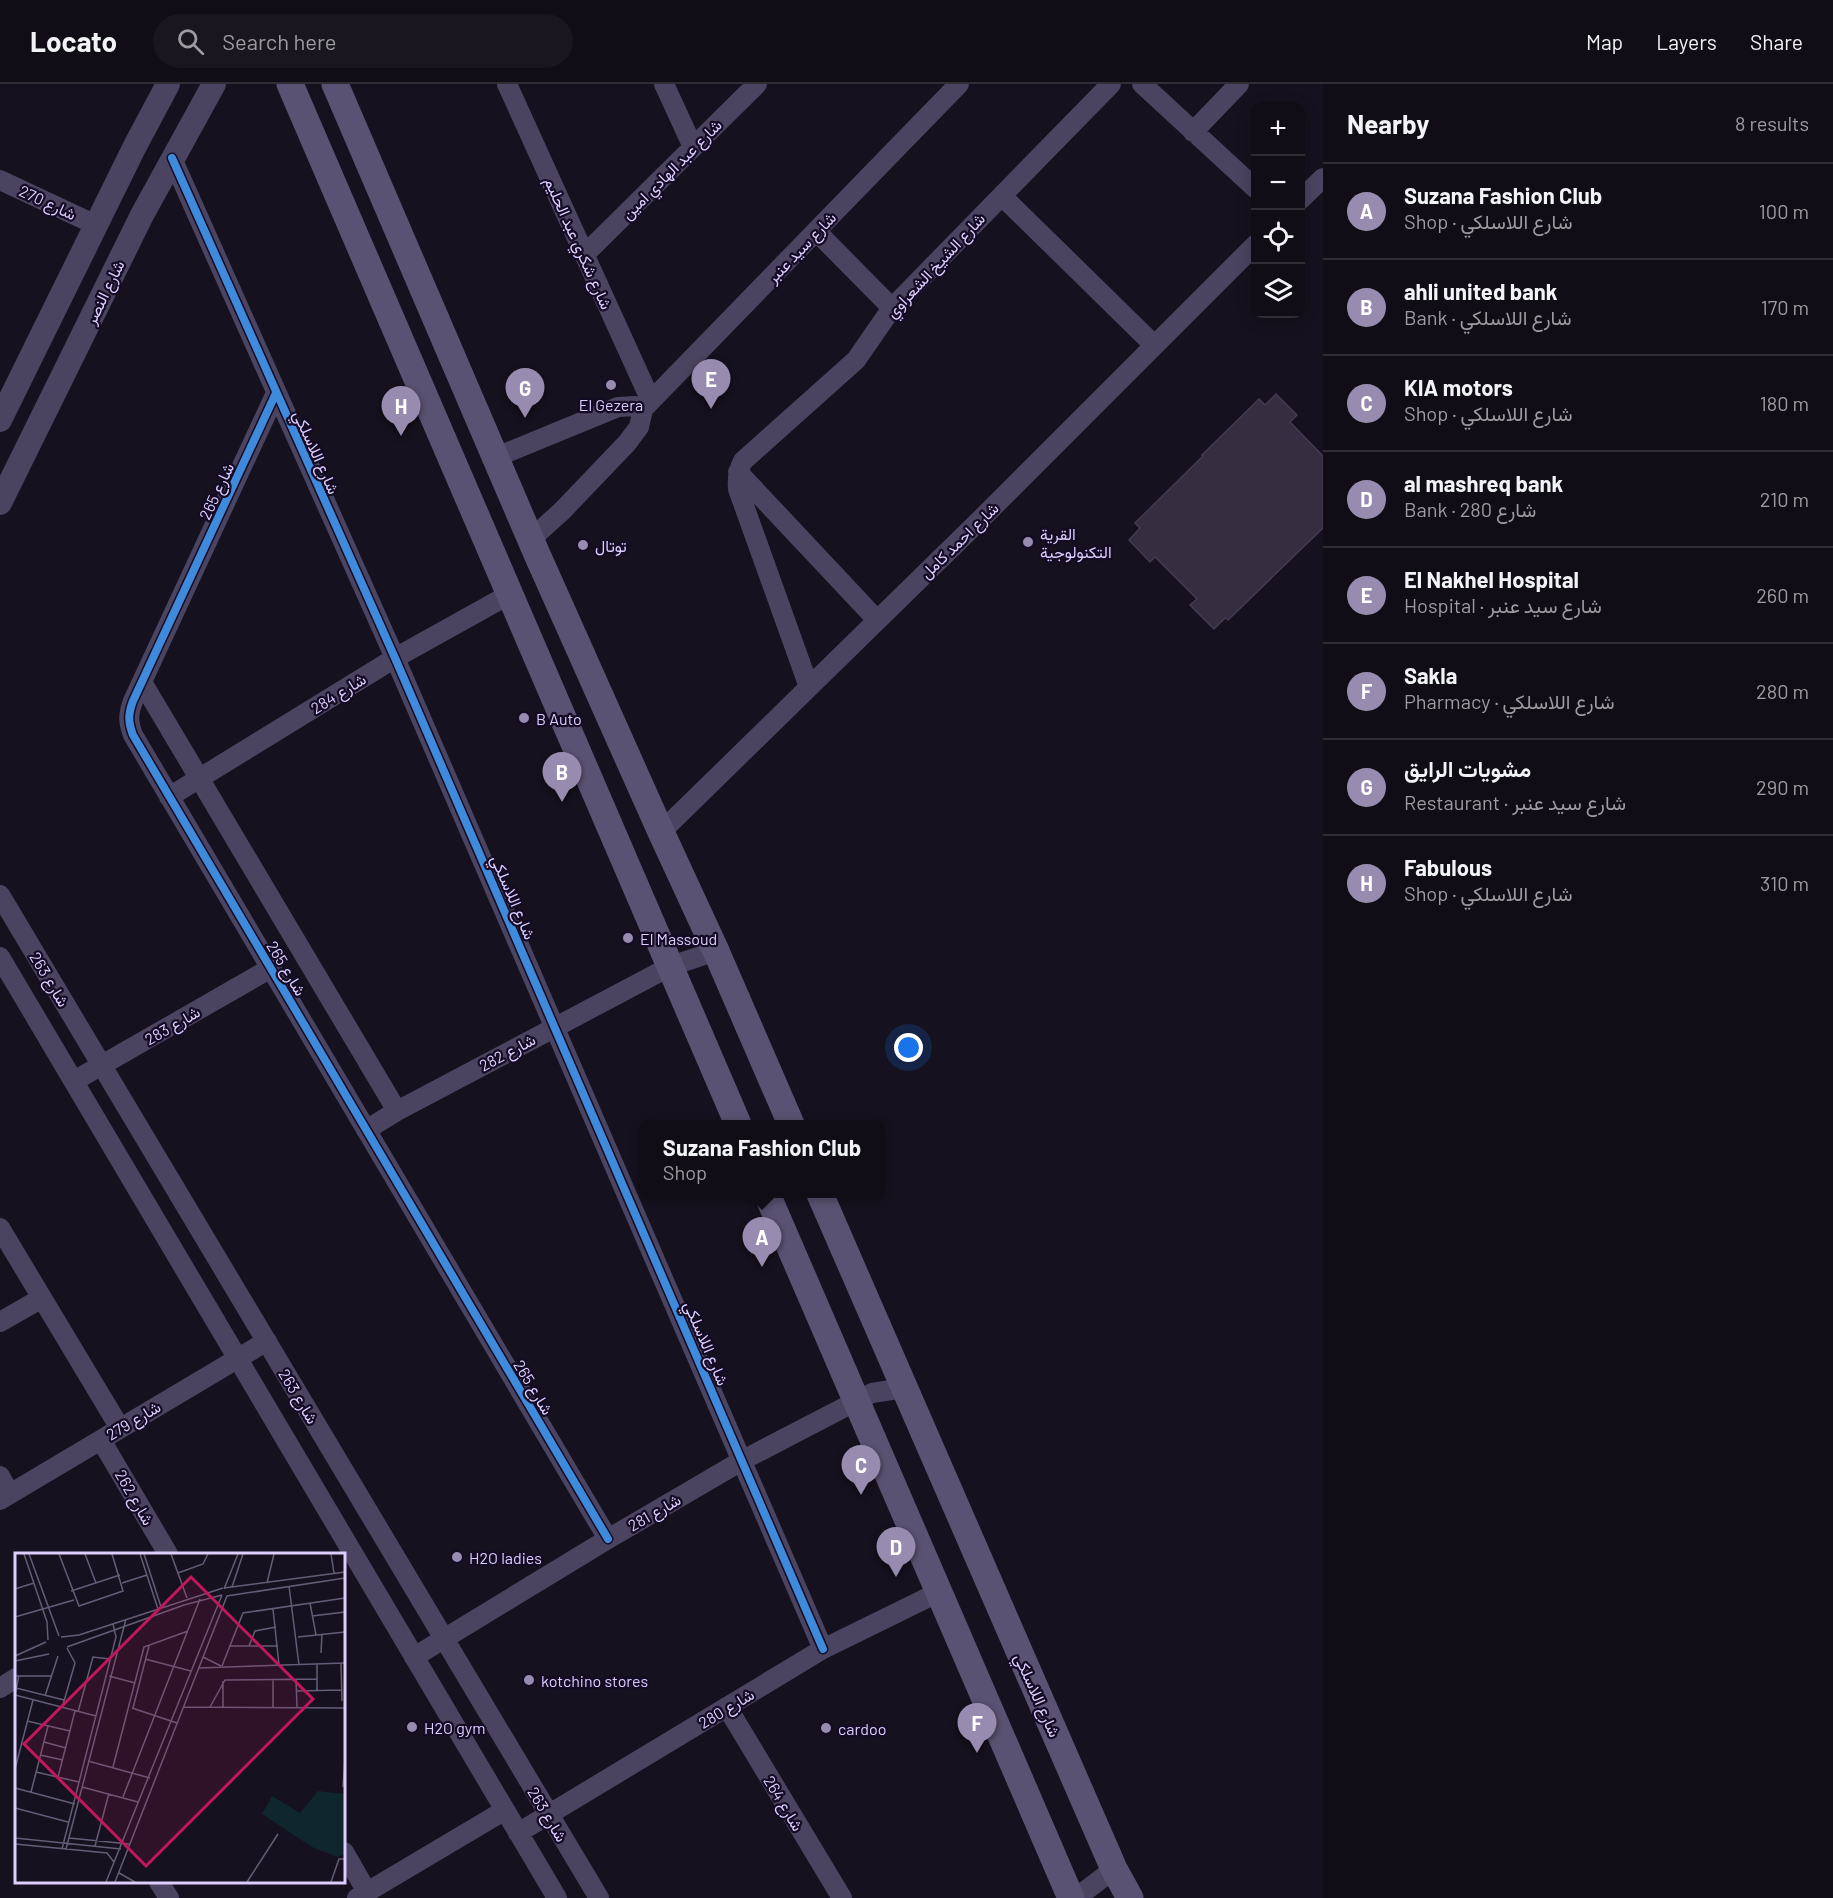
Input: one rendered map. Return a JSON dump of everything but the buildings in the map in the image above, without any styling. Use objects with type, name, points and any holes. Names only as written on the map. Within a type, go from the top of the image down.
[{"type":"main road","points":[[290,84],[736,1120]]},
{"type":"main road","points":[[300,109],[338,89],[494,458],[716,951],[789,1120]]},
{"type":"main road","points":[[769,1198],[1071,1898]]},
{"type":"main road","name":"شارع اللاسلكي","points":[[822,1198],[1114,1869],[1130,1898]]},
{"type":"street","points":[[1,414],[168,84]]},
{"type":"street","name":"شارع النصر","points":[[0,503],[172,158],[214,84]]},
{"type":"street","name":"شارع شكري عبد الحليم","points":[[507,84],[584,255],[647,405]]},
{"type":"street","points":[[664,84],[693,147]]},
{"type":"street","name":"شارع عبد الهادي امين","points":[[584,255],[757,84]]},
{"type":"street","name":"شارع الشيخ الشعراوي","points":[[738,472],[743,461],[856,360],[892,308],[1111,84]]},
{"type":"street","points":[[1142,84],[1251,184]]},
{"type":"street","points":[[1193,132],[1239,84]]},
{"type":"street","name":"شارع سيد عنبر","points":[[530,540],[563,510],[627,443],[639,427],[647,405],[954,86]]},
{"type":"street","name":"شارع اللاسلكي","points":[[172,158],[395,658],[823,1649]]},
{"type":"street","points":[[1305,195],[1323,178]]},
{"type":"street","name":"شارع 270","points":[[0,180],[96,225]]},
{"type":"street","points":[[1002,196],[1154,345]]},
{"type":"street","points":[[816,231],[892,308]]},
{"type":"street","name":"شارع احمد كامل","points":[[661,832],[1251,249]]},
{"type":"street","name":"شارع 265","points":[[276,393],[142,682],[129,712],[129,724],[169,797],[608,1539]]},
{"type":"street","points":[[494,458],[618,407],[647,405]]},
{"type":"street","points":[[738,472],[877,620]]},
{"type":"street","points":[[738,472],[738,489],[808,687]]},
{"type":"street","name":"شارع 284","points":[[169,797],[395,658],[510,594]]},
{"type":"street","name":"شارع 265","points":[[142,682],[397,1111]]},
{"type":"street","name":"شارع 263","points":[[0,895],[599,1898]]},
{"type":"street","name":"شارع 282","points":[[366,1130],[555,1026],[671,966],[716,951]]},
{"type":"street","name":"شارع 263","points":[[3,967],[74,1081],[557,1898]]},
{"type":"street","name":"شارع 283","points":[[74,1081],[271,968]]},
{"type":"street","points":[[0,1228],[120,1428]]},
{"type":"street","points":[[0,1322],[42,1298]]},
{"type":"street","name":"شارع 279","points":[[5,1497],[267,1341]]},
{"type":"street","name":"شارع 281","points":[[414,1657],[743,1460],[872,1393],[904,1388]]},
{"type":"street","name":"شارع 262","points":[[101,1440],[167,1553]]},
{"type":"street","points":[[0,1476],[5,1497]]},
{"type":"street","name":"شارع 280","points":[[518,1833],[823,1649],[939,1592]]},
{"type":"street","points":[[0,1688],[15,1679]]},
{"type":"street","name":"شارع 264","points":[[727,1707],[842,1898]]},
{"type":"street","points":[[345,1854],[362,1895],[505,1810]]},
{"type":"street","points":[[1076,1898],[1114,1869]]},
{"type":"street","points":[[160,1883],[169,1898]]},
{"type":"cycle path","points":[[172,158],[395,658],[823,1649]]},
{"type":"cycle path","points":[[276,393],[133,701],[129,718],[131,730],[608,1539]]},
{"type":"place","name":"El Gezera","points":[[611,385]]},
{"type":"place","name":"El Nakhel Hospital","points":[[711,409]]},
{"type":"place","name":"مشويات الرايق","points":[[525,418]]},
{"type":"place","name":"Fabulous","points":[[401,436]]},
{"type":"place","name":"القرية التكنولوجية","points":[[1028,542]]},
{"type":"place","name":"توتال","points":[[583,545]]},
{"type":"place","name":"B Auto","points":[[524,718]]},
{"type":"place","name":"ahli united bank","points":[[562,802]]},
{"type":"place","name":"El Massoud","points":[[628,938]]},
{"type":"place","name":"Suzana Fashion Club","points":[[762,1267]]},
{"type":"place","name":"KIA motors","points":[[861,1495]]},
{"type":"place","name":"H2O ladies","points":[[457,1557]]},
{"type":"place","name":"al mashreq bank","points":[[896,1577]]},
{"type":"place","name":"kotchino stores","points":[[529,1680]]},
{"type":"place","name":"H2O gym","points":[[412,1727]]},
{"type":"place","name":"cardoo","points":[[826,1728]]},
{"type":"place","name":"Sakla","points":[[977,1753]]}]
